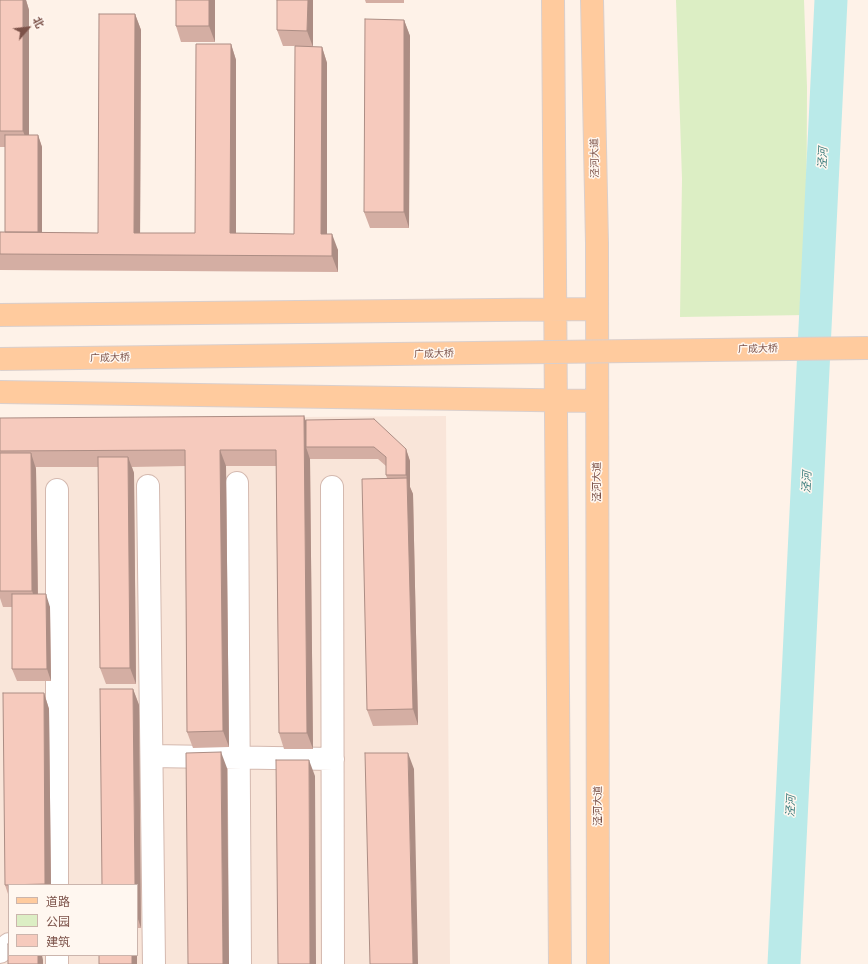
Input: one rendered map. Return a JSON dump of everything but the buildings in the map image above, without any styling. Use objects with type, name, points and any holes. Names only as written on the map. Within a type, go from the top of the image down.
[{"type":"main road","points":[[553,0],[560,964]]},
{"type":"main road","name":"泾河大道","points":[[592,0],[597,401],[598,964]]},
{"type":"main road","points":[[0,316],[596,309]]},
{"type":"main road","name":"广成大桥","points":[[0,359],[868,348]]},
{"type":"main road","points":[[0,392],[597,401]]},
{"type":"street","points":[[237,483],[240,964]]},
{"type":"street","points":[[148,486],[152,756],[146,935],[154,964]]},
{"type":"street","points":[[332,487],[333,964]]},
{"type":"street","points":[[56,884],[57,490]]},
{"type":"street","points":[[36,695],[57,695]]},
{"type":"street","points":[[152,756],[333,759]]},
{"type":"street","points":[[0,952],[8,945]]},
{"type":"shaded area","points":[[446,416],[450,964],[0,964],[0,419]]},
{"type":"green space","points":[[676,0],[804,0],[807,87],[806,315],[680,317],[682,179]]},
{"type":"waterway","name":"泾河","points":[[784,964],[831,0]]}]
